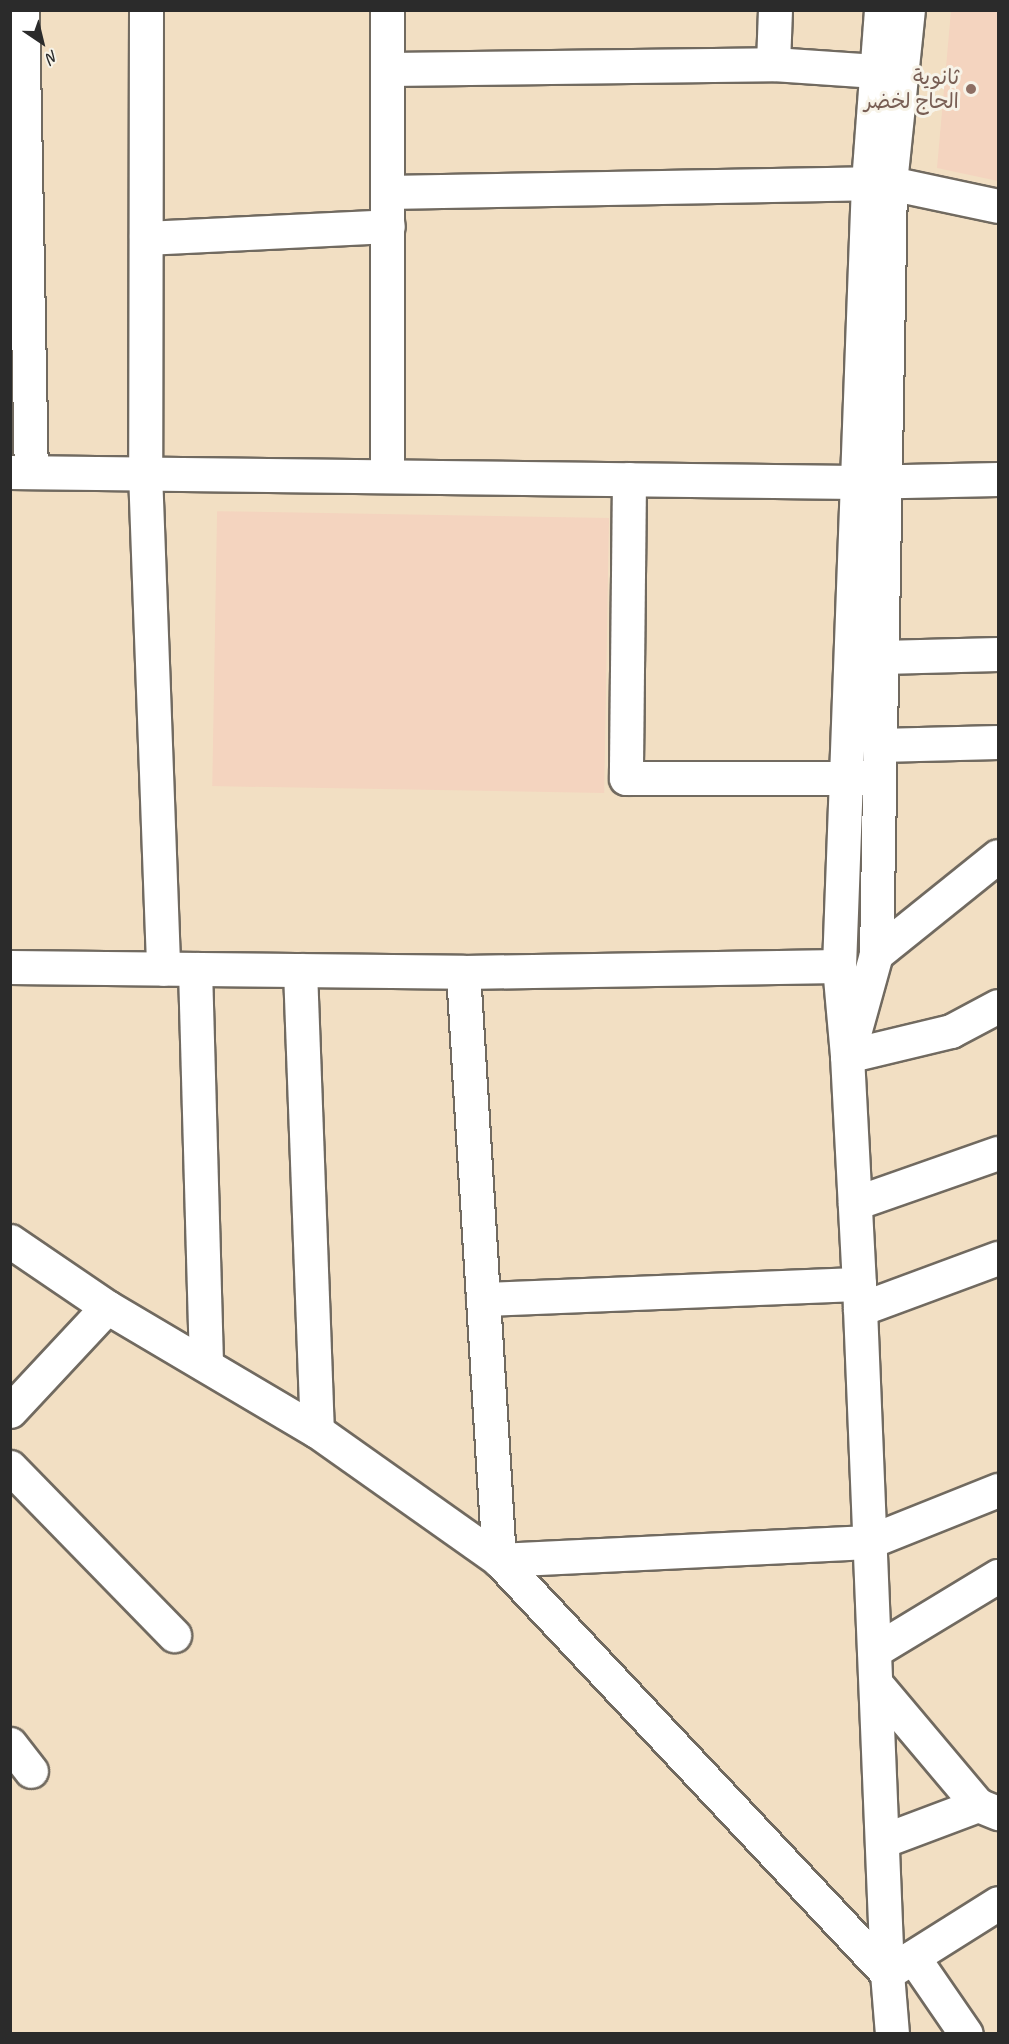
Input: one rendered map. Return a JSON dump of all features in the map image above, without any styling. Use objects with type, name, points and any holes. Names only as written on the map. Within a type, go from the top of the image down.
[{"type":"street","points":[[22,10],[17,83],[21,472],[871,481],[999,479]]},
{"type":"street","points":[[146,10],[145,472],[163,969]]},
{"type":"street","points":[[387,10],[389,69],[387,476]]},
{"type":"street","points":[[773,64],[775,10]]},
{"type":"street","points":[[881,10],[889,70]]},
{"type":"street","points":[[892,2034],[900,1965],[882,1841],[868,1542],[860,1297],[847,1056],[839,966],[845,778],[871,481],[879,183],[889,70],[908,10]]},
{"type":"street","points":[[389,69],[773,64],[889,70]]},
{"type":"street","points":[[387,192],[879,183],[999,206]]},
{"type":"street","points":[[146,238],[388,226]]},
{"type":"street","points":[[629,478],[626,778],[879,778]]},
{"type":"street","points":[[847,1056],[876,954],[882,657],[871,481]]},
{"type":"street","points":[[882,657],[999,654]]},
{"type":"street","points":[[879,745],[999,742]]},
{"type":"street","points":[[876,954],[999,856]]},
{"type":"street","points":[[10,967],[463,972],[839,966]]},
{"type":"street","points":[[195,969],[206,1365]]},
{"type":"street","points":[[300,970],[317,1431]]},
{"type":"street","points":[[463,972],[499,1560]]},
{"type":"street","points":[[847,1056],[951,1031],[999,1006]]},
{"type":"street","points":[[855,1203],[999,1153]]},
{"type":"street","points":[[10,1241],[107,1307],[317,1431],[499,1560],[966,2034]]},
{"type":"street","points":[[483,1299],[860,1297],[999,1258]]},
{"type":"street","points":[[10,1410],[107,1307]]},
{"type":"street","points":[[10,1467],[174,1635]]},
{"type":"street","points":[[499,1560],[868,1542],[999,1490]]},
{"type":"street","points":[[874,1652],[999,1576]]},
{"type":"street","points":[[876,1684],[988,1809],[882,1841]]},
{"type":"street","points":[[10,1744],[32,1771]]},
{"type":"street","points":[[900,1965],[999,1903]]},
{"type":"shaded area","name":"ثانوية الحاج لخضر","points":[[951,11],[998,11],[998,181],[937,168]]},
{"type":"shaded area","points":[[217,511],[609,518],[604,793],[212,786]]},
{"type":"place","name":"ثانوية الحاج لخضر","points":[[971,89]]}]
